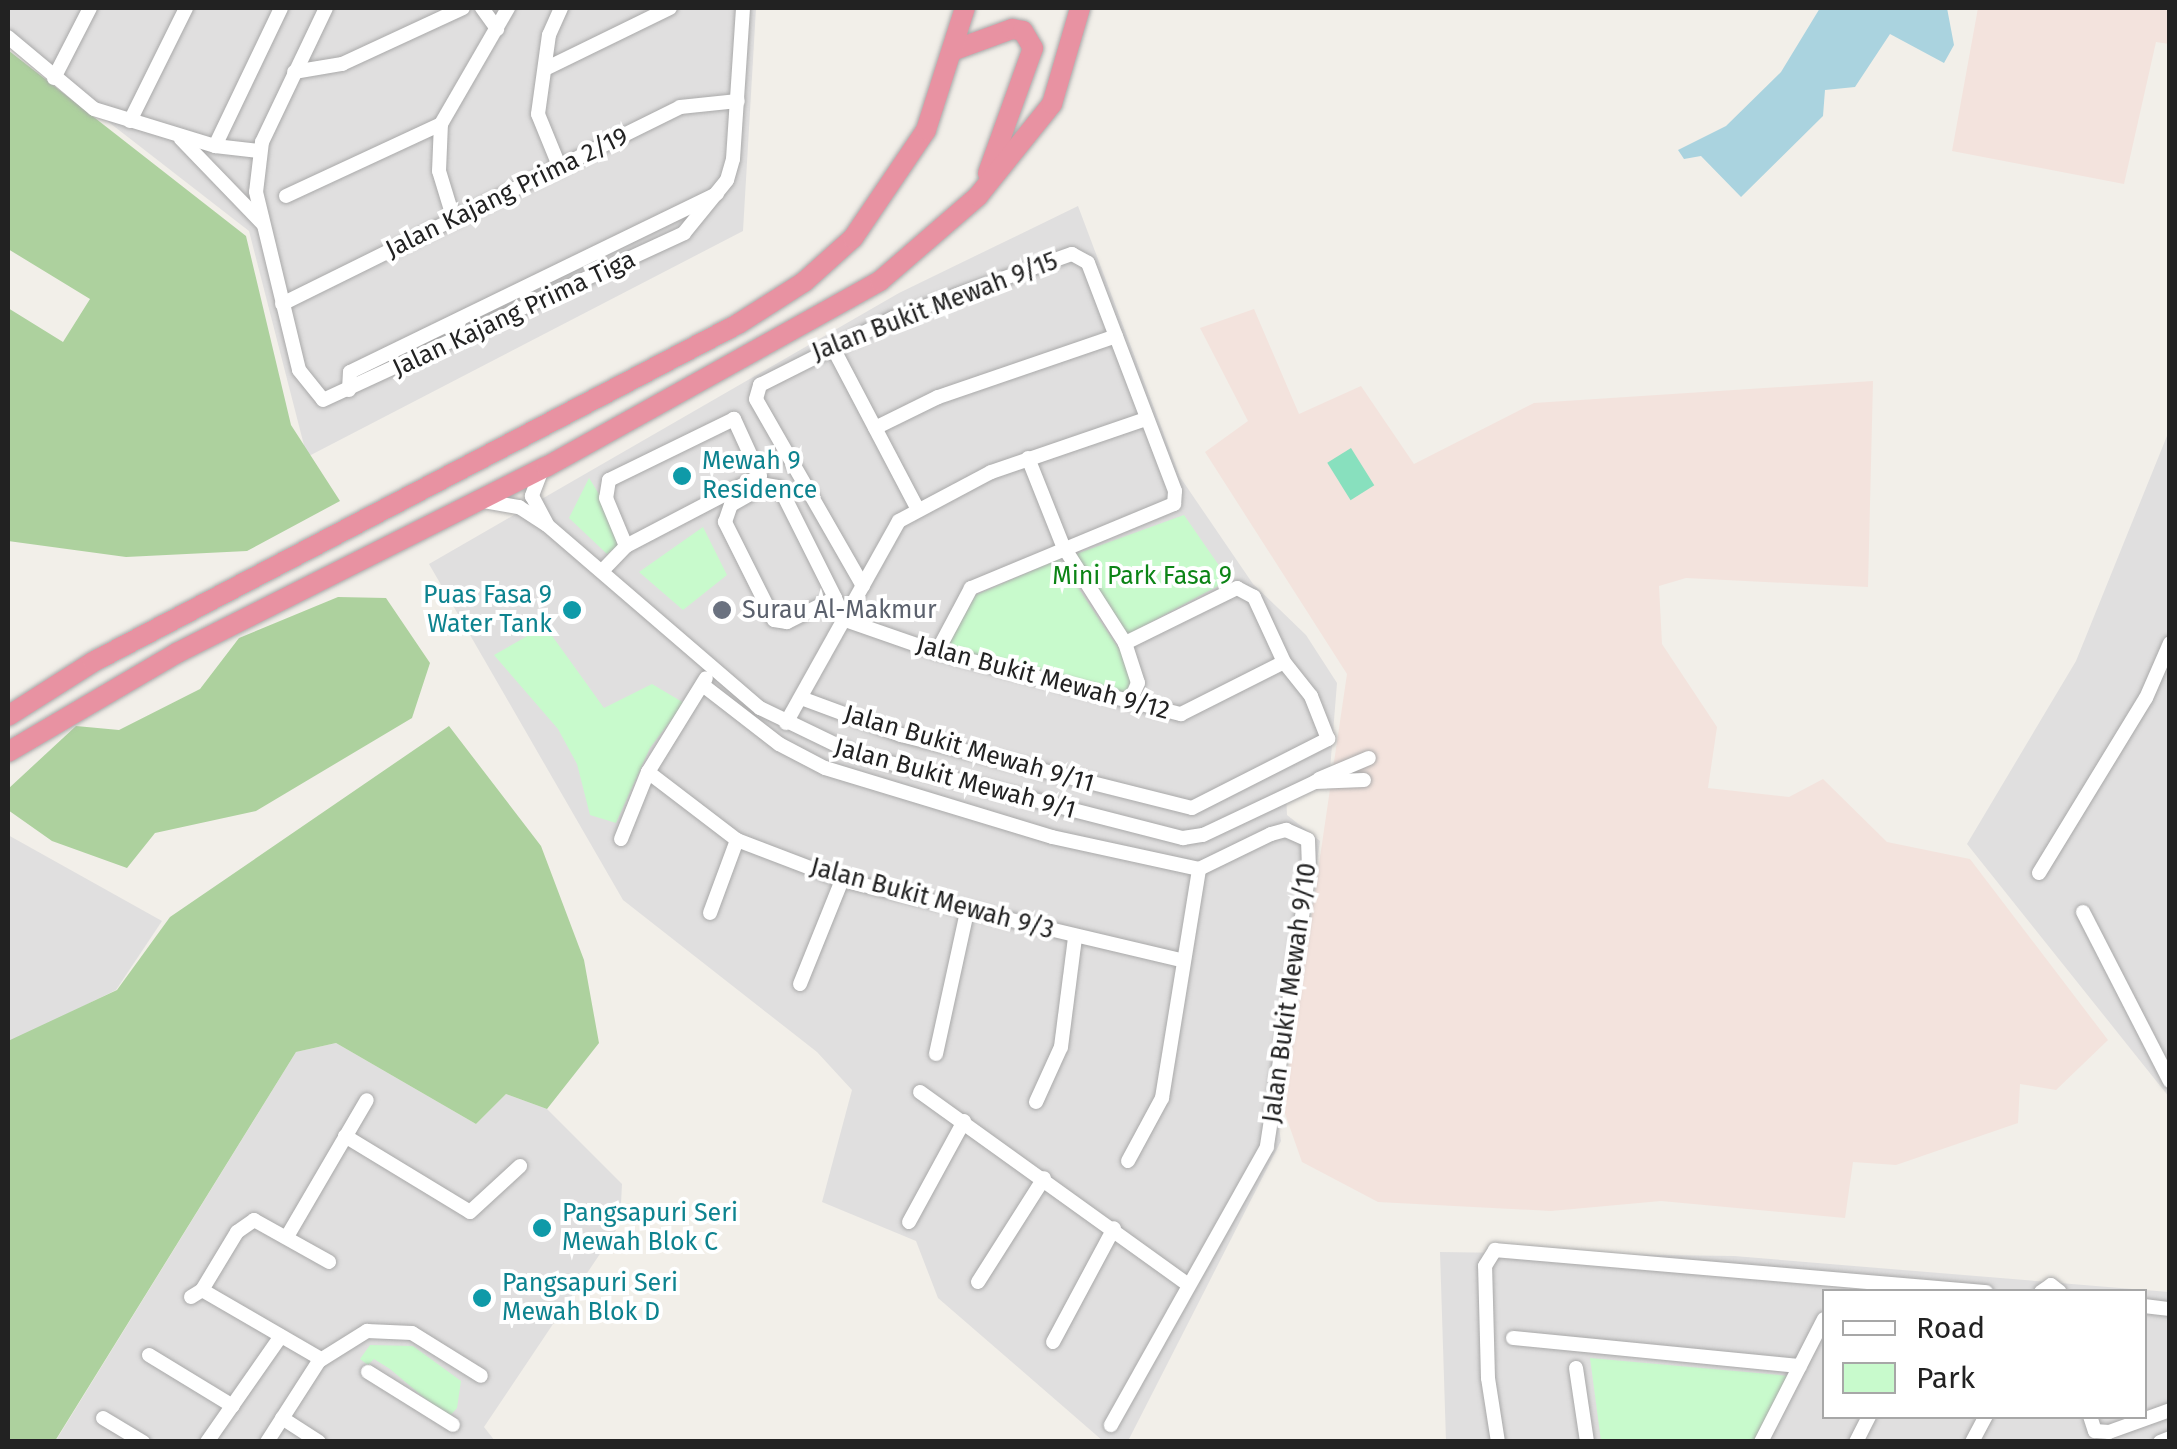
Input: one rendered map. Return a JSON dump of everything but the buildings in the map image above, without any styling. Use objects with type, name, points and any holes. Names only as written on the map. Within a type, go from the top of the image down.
[{"type":"highway","points":[[8,716],[92,662],[720,333],[804,282],[853,238],[889,192],[926,130],[957,49],[966,8]]},
{"type":"highway","points":[[8,752],[177,653],[546,467],[880,281],[978,196],[1052,104],[1080,8]]},
{"type":"highway","points":[[957,49],[1012,29],[1022,31],[1033,48],[978,196]]},
{"type":"street","points":[[54,78],[90,8]]},
{"type":"street","points":[[130,121],[186,8]]},
{"type":"street","points":[[214,146],[281,8]]},
{"type":"street","points":[[326,8],[259,151],[256,192],[299,370],[316,398],[345,392],[350,372],[718,194],[733,158],[743,8]]},
{"type":"street","points":[[294,72],[342,64],[463,8]]},
{"type":"street","points":[[482,8],[497,29]]},
{"type":"street","points":[[454,220],[439,171],[441,124],[508,8]]},
{"type":"street","points":[[560,168],[538,114],[548,35],[561,8]]},
{"type":"street","points":[[544,70],[670,8]]},
{"type":"street","points":[[8,37],[94,110],[214,146],[259,151]]},
{"type":"street","name":"Jalan Kajang Prima 2/19","points":[[282,304],[680,107],[738,102]]},
{"type":"street","points":[[286,196],[441,124]]},
{"type":"street","points":[[180,136],[263,225]]},
{"type":"street","name":"Jalan Kajang Prima Tiga","points":[[345,392],[684,233],[718,194]]},
{"type":"street","name":"Jalan Bukit Mewah 9/15","points":[[863,586],[756,399],[760,385],[832,346],[1072,254],[1096,271],[1116,336]]},
{"type":"street","points":[[875,428],[938,397],[1116,336],[1175,491],[1174,504],[1062,546],[971,588],[937,652]]},
{"type":"street","points":[[832,346],[918,510]]},
{"type":"street","points":[[786,723],[899,521],[1028,458],[1146,418]]},
{"type":"street","points":[[604,570],[626,546],[760,476],[734,419],[609,480],[606,498],[626,546]]},
{"type":"street","points":[[1028,458],[1062,546],[1125,642],[1138,682],[1130,702]]},
{"type":"street","points":[[546,467],[534,480],[532,496],[547,525]]},
{"type":"street","points":[[835,598],[787,622],[774,620],[726,522],[731,505],[766,485],[778,488],[835,598],[845,620]]},
{"type":"street","name":"Jalan Bukit Mewah 9/1","points":[[478,501],[519,508],[547,525],[604,570],[710,668],[786,723],[855,754],[1183,838],[1203,835],[1314,782],[1364,780]]},
{"type":"street","points":[[1125,642],[1237,588],[1254,596],[1284,662]]},
{"type":"street","name":"Jalan Bukit Mewah 9/12","points":[[845,620],[937,652],[1180,714],[1284,662]]},
{"type":"street","points":[[2039,872],[2146,698],[2170,643]]},
{"type":"street","name":"Jalan Bukit Mewah 9/11","points":[[801,698],[901,735],[1192,808],[1328,739],[1311,696],[1284,662]]},
{"type":"street","points":[[621,839],[648,772],[704,686],[710,668]]},
{"type":"street","points":[[704,686],[779,744],[891,792],[1199,869],[1181,960],[1162,1098],[1128,1162]]},
{"type":"street","points":[[1314,782],[1369,758]]},
{"type":"street","name":"Jalan Bukit Mewah 9/3","points":[[648,772],[737,840],[842,880],[1074,938],[1181,960]]},
{"type":"street","name":"Jalan Bukit Mewah 9/10","points":[[1186,1283],[1267,1147],[1312,852],[1297,832],[1272,834],[1199,869]]},
{"type":"street","points":[[710,913],[737,840]]},
{"type":"street","points":[[800,984],[842,880]]},
{"type":"street","points":[[936,1054],[967,912]]},
{"type":"street","points":[[2083,912],[2170,1081]]},
{"type":"street","points":[[1036,1102],[1061,1047],[1074,938]]},
{"type":"street","points":[[920,1092],[1186,1283],[1111,1425]]},
{"type":"street","points":[[288,1235],[366,1100]]},
{"type":"street","points":[[909,1222],[964,1121]]},
{"type":"street","points":[[345,1136],[470,1212],[520,1166]]},
{"type":"street","points":[[978,1282],[1044,1178]]},
{"type":"street","points":[[321,1359],[196,1294],[237,1232],[254,1220],[288,1235],[329,1262]]},
{"type":"street","points":[[1052,1342],[1114,1228]]},
{"type":"street","points":[[1498,1442],[1488,1378],[1490,1258],[1503,1248],[1841,1286],[1912,1289]]},
{"type":"street","points":[[1761,1442],[1822,1323]]},
{"type":"street","points":[[267,1442],[321,1359],[356,1334],[390,1329],[430,1341],[480,1376]]},
{"type":"street","points":[[207,1442],[281,1336]]},
{"type":"street","points":[[1513,1338],[1800,1366]]},
{"type":"street","points":[[149,1355],[234,1406]]},
{"type":"street","points":[[1576,1368],[1587,1442]]},
{"type":"street","points":[[368,1372],[454,1425]]},
{"type":"street","points":[[103,1418],[143,1442]]},
{"type":"street","points":[[282,1418],[319,1442]]},
{"type":"street","points":[[1856,1442],[1868,1419]]},
{"type":"street","points":[[1972,1442],[1984,1419]]},
{"type":"street","points":[[2096,1430],[2137,1419]]},
{"type":"street","points":[[2160,1442],[2170,1438]]},
{"type":"shaded area","points":[[8,8],[756,8],[743,231],[307,457],[249,231],[8,44]]},
{"type":"shaded area","points":[[1978,8],[2169,8],[2169,44],[2156,42],[2124,184],[1952,151]]},
{"type":"shaded area","points":[[1078,206],[1180,477],[1253,584],[1306,635],[1337,683],[1330,770],[1286,791],[1287,815],[1320,841],[1278,1121],[1281,1141],[1128,1441],[1103,1441],[938,1298],[916,1241],[822,1202],[852,1090],[817,1052],[623,900],[429,564],[899,293]]},
{"type":"shaded area","points":[[1254,309],[1299,414],[1361,386],[1414,464],[1534,403],[1873,381],[1868,587],[1686,578],[1659,586],[1662,644],[1717,727],[1708,788],[1789,797],[1823,779],[1887,842],[1970,859],[2108,1040],[2056,1090],[2020,1084],[2018,1123],[1896,1165],[1853,1162],[1845,1218],[1661,1201],[1551,1211],[1378,1202],[1302,1162],[1283,1108],[1347,674],[1205,452],[1248,421],[1200,328]]},
{"type":"shaded area","points":[[2169,431],[2169,1097],[1967,844],[2076,661]]},
{"type":"shaded area","points":[[8,835],[162,921],[116,990],[8,1043]]},
{"type":"shaded area","points":[[336,1043],[476,1124],[506,1094],[547,1109],[622,1184],[620,1224],[484,1427],[495,1441],[55,1442],[296,1052]]},
{"type":"shaded area","points":[[1440,1252],[1734,1256],[2133,1289],[1822,1289],[1822,1419],[2147,1419],[2147,1290],[2169,1292],[2169,1441],[1446,1441]]},
{"type":"green space","points":[[8,50],[246,236],[291,425],[340,501],[247,551],[126,557],[8,541],[8,308],[63,342],[90,299],[8,249]]},
{"type":"green space","points":[[1351,448],[1374,485],[1351,500],[1327,463]]},
{"type":"green space","points":[[589,478],[627,539],[607,554],[569,518]]},
{"type":"green space","name":"Mini Park Fasa 9","points":[[1184,515],[1229,580],[1127,635],[1076,554]]},
{"type":"green space","points":[[703,527],[727,575],[683,610],[639,572]]},
{"type":"green space","points":[[1059,559],[1131,667],[1133,685],[1125,693],[954,650],[950,641],[976,595]]},
{"type":"green space","points":[[338,597],[386,598],[430,663],[412,718],[256,811],[155,833],[127,868],[52,841],[8,810],[8,789],[76,726],[119,730],[200,689],[239,638]]},
{"type":"green space","points":[[545,626],[604,708],[652,684],[684,703],[650,748],[616,823],[590,815],[577,764],[558,729],[494,655]]},
{"type":"green space","points":[[449,726],[541,846],[584,960],[599,1043],[547,1109],[506,1094],[476,1124],[336,1043],[296,1052],[55,1441],[8,1441],[8,1041],[117,990],[170,917]]},
{"type":"green space","points":[[370,1345],[413,1346],[461,1381],[457,1408],[448,1418],[390,1369],[374,1359],[368,1365],[360,1359]]},
{"type":"green space","points":[[1590,1358],[1790,1376],[1755,1441],[1601,1441]]},
{"type":"water","points":[[1820,8],[1947,8],[1954,45],[1944,63],[1890,34],[1855,87],[1825,90],[1823,116],[1741,197],[1701,156],[1684,159],[1678,150],[1726,126],[1781,72]]},
{"type":"place","name":"Mewah 9 Residence","points":[[682,476]]},
{"type":"place","name":"Puas Fasa 9 Water Tank","points":[[572,610]]},
{"type":"place","name":"Surau Al-Makmur","points":[[722,610]]},
{"type":"place","name":"Pangsapuri Seri Mewah Blok C","points":[[542,1228]]},
{"type":"place","name":"Pangsapuri Seri Mewah Blok D","points":[[482,1298]]}]
